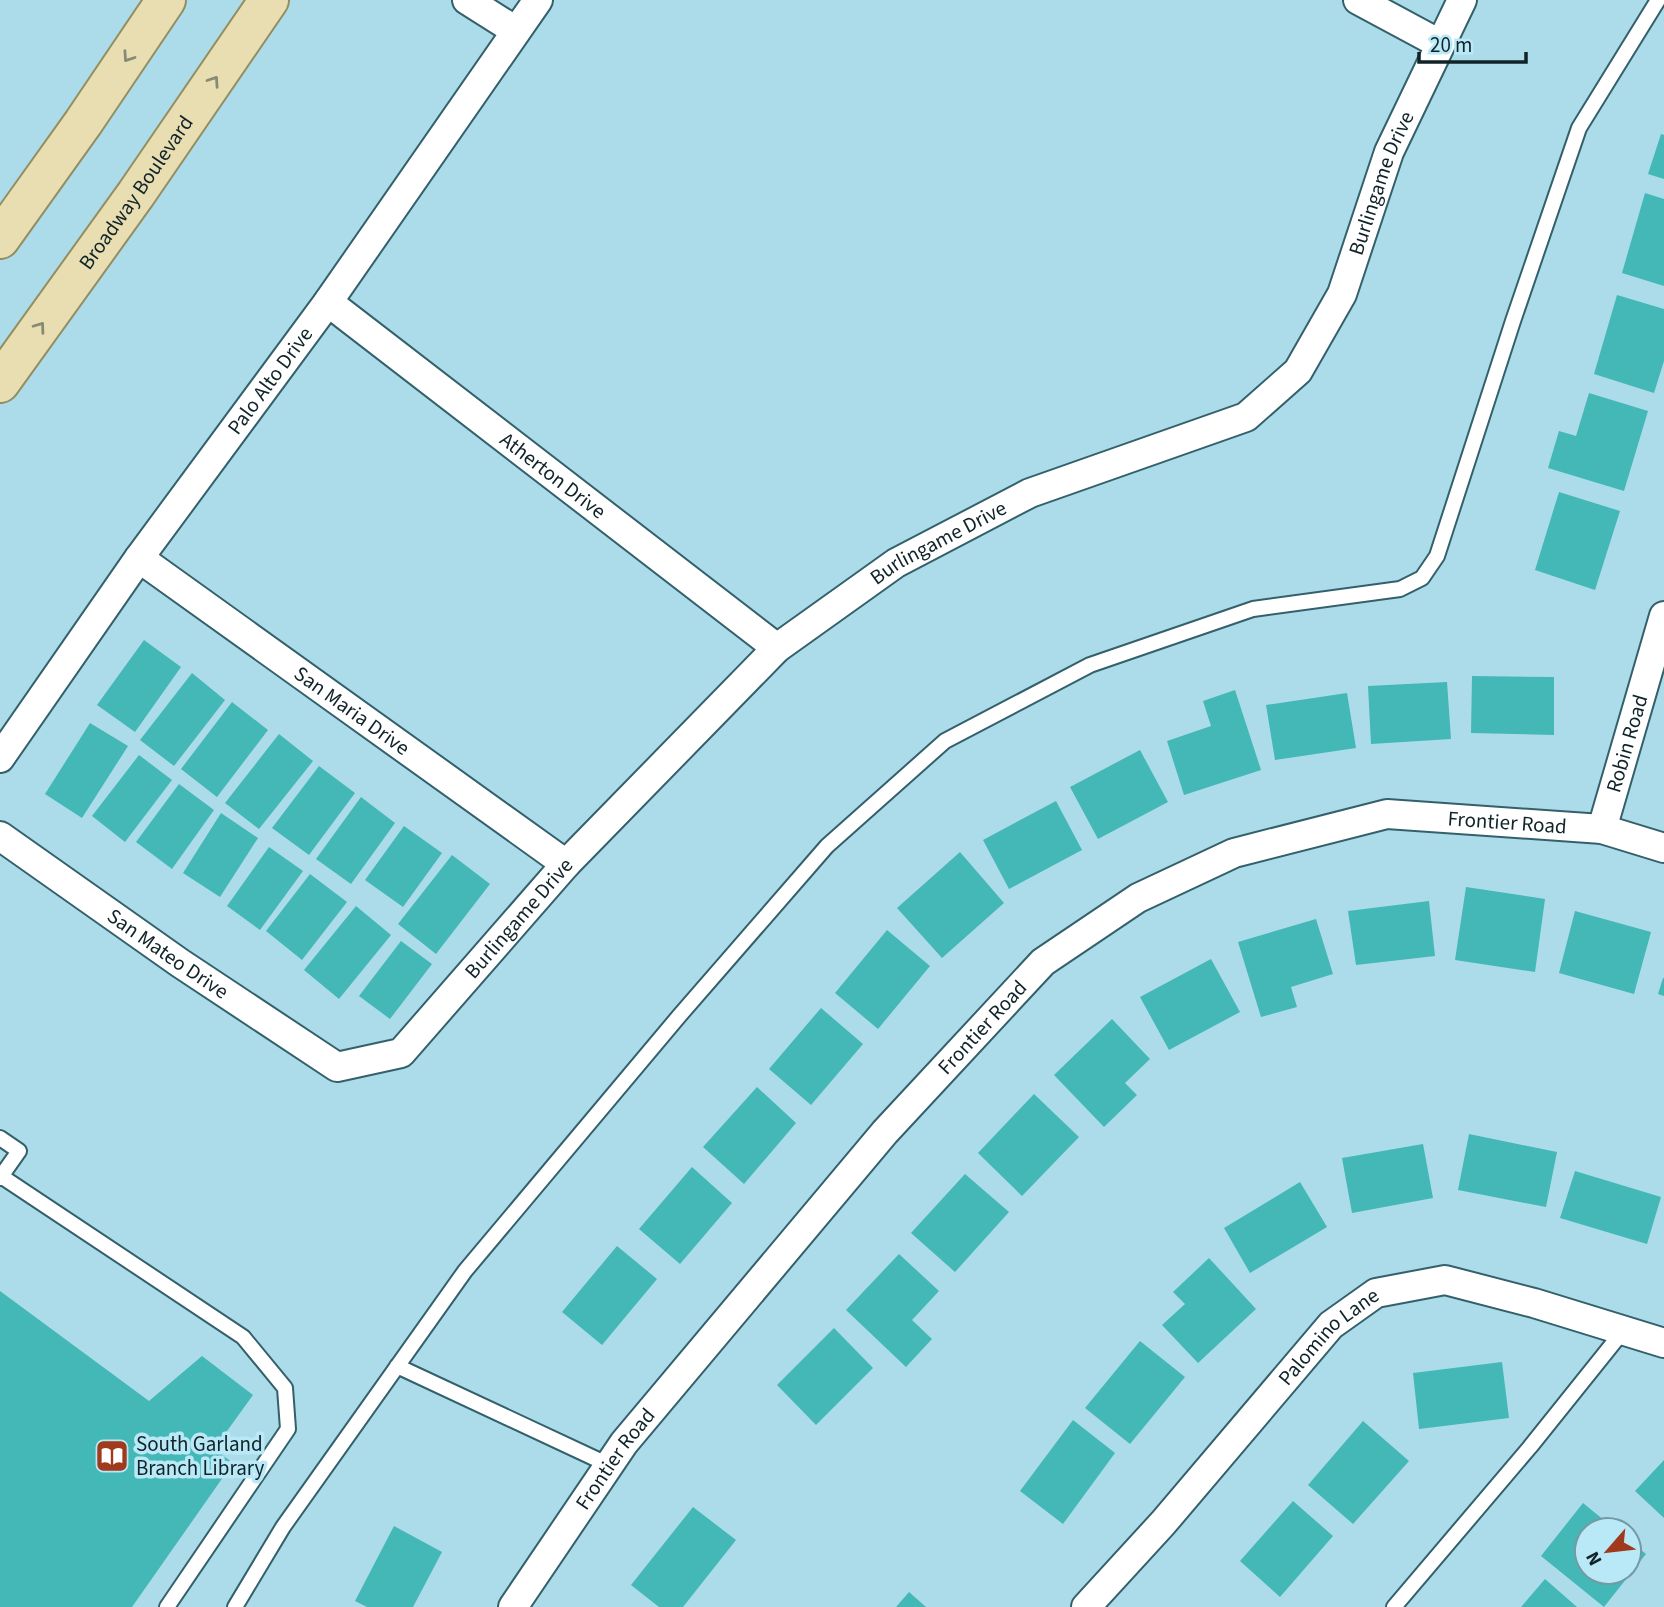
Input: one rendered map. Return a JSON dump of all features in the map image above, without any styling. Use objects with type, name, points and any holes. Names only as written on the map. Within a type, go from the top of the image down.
[{"type":"main road","points":[[0,239],[166,0]]},
{"type":"main road","name":"Broadway Boulevard","points":[[0,383],[136,194],[269,0]]},
{"type":"street","points":[[467,0],[516,30]]},
{"type":"street","name":"Palo Alto Drive","points":[[0,758],[139,558],[328,302],[538,0]]},
{"type":"street","points":[[1358,0],[1440,44]]},
{"type":"street","name":"Burlingame Drive","points":[[337,1067],[401,1053],[566,864],[777,648],[896,563],[1030,493],[1247,417],[1298,371],[1342,295],[1389,152],[1462,0]]},
{"type":"street","name":"Atherton Drive","points":[[328,302],[777,648]]},
{"type":"street","name":"San Maria Drive","points":[[139,558],[566,864]]},
{"type":"street","name":"Robin Road","points":[[1602,829],[1664,617]]},
{"type":"street","name":"Frontier Road","points":[[513,1607],[624,1443],[885,1132],[1043,962],[1138,898],[1234,853],[1387,814],[1602,829],[1664,848]]},
{"type":"street","name":"San Mateo Drive","points":[[0,836],[180,964],[337,1067]]},
{"type":"street","name":"Palomino Lane","points":[[1086,1607],[1163,1523],[1331,1325],[1376,1293],[1445,1280],[1534,1303],[1664,1343]]},
{"type":"lane","points":[[235,1607],[283,1527],[465,1271],[680,1015],[827,846],[945,741],[1090,665],[1165,639],[1254,609],[1400,589],[1422,578],[1437,556],[1579,128],[1658,0]]},
{"type":"lane","points":[[0,1138],[19,1151],[1,1177],[243,1337],[285,1388],[288,1429],[167,1607]]},
{"type":"lane","points":[[1394,1607],[1530,1447],[1623,1331]]},
{"type":"lane","points":[[397,1366],[609,1465]]},
{"type":"building","points":[[1661,134],[1664,135],[1664,179],[1648,174]]},
{"type":"building","points":[[1645,193],[1664,199],[1664,286],[1622,273]]},
{"type":"building","points":[[1617,295],[1664,309],[1664,361],[1654,393],[1594,374]]},
{"type":"building","points":[[1589,393],[1648,411],[1624,491],[1548,468],[1559,431],[1576,436]]},
{"type":"building","points":[[1559,492],[1620,511],[1595,590],[1535,570]]},
{"type":"building","points":[[144,640],[181,667],[135,732],[97,705]]},
{"type":"building","points":[[192,673],[225,700],[174,766],[140,740]]},
{"type":"building","points":[[1472,676],[1554,677],[1554,735],[1471,733]]},
{"type":"building","points":[[1447,682],[1451,739],[1371,744],[1368,686]]},
{"type":"building","points":[[1235,690],[1261,770],[1184,795],[1167,741],[1211,726],[1203,701]]},
{"type":"building","points":[[1347,693],[1356,748],[1275,760],[1266,705]]},
{"type":"building","points":[[232,702],[268,730],[217,797],[181,769]]},
{"type":"building","points":[[90,723],[128,746],[82,818],[45,794]]},
{"type":"building","points":[[279,734],[313,761],[259,829],[225,803]]},
{"type":"building","points":[[1140,750],[1168,802],[1098,839],[1070,787]]},
{"type":"building","points":[[139,755],[172,780],[125,842],[92,816]]},
{"type":"building","points":[[319,766],[355,793],[309,855],[272,828]]},
{"type":"building","points":[[179,784],[214,810],[172,869],[136,842]]},
{"type":"building","points":[[361,797],[395,823],[351,884],[316,859]]},
{"type":"building","points":[[1056,801],[1082,850],[1009,889],[983,840]]},
{"type":"building","points":[[221,813],[258,838],[220,897],[183,873]]},
{"type":"building","points":[[404,826],[442,853],[403,907],[365,880]]},
{"type":"building","points":[[269,847],[303,871],[260,930],[227,906]]},
{"type":"building","points":[[960,852],[1004,903],[942,958],[897,908]]},
{"type":"building","points":[[452,855],[490,884],[436,954],[398,924]]},
{"type":"building","points":[[310,874],[347,902],[302,960],[266,931]]},
{"type":"building","points":[[1466,887],[1545,899],[1535,972],[1455,960]]},
{"type":"building","points":[[1429,901],[1435,956],[1356,965],[1348,911]]},
{"type":"building","points":[[356,906],[391,935],[339,999],[304,970]]},
{"type":"building","points":[[1575,911],[1651,932],[1634,994],[1559,973]]},
{"type":"building","points":[[1316,919],[1333,974],[1291,987],[1297,1007],[1261,1017],[1238,942]]},
{"type":"building","points":[[887,930],[930,966],[878,1029],[835,993]]},
{"type":"building","points":[[401,941],[432,964],[390,1019],[359,996]]},
{"type":"building","points":[[1211,959],[1240,1012],[1169,1050],[1140,997]]},
{"type":"building","points":[[1664,978],[1664,996],[1658,994]]},
{"type":"building","points":[[821,1008],[863,1044],[811,1105],[769,1069]]},
{"type":"building","points":[[1112,1019],[1150,1059],[1125,1083],[1137,1095],[1104,1127],[1054,1075]]},
{"type":"building","points":[[757,1087],[796,1123],[744,1184],[703,1147]]},
{"type":"building","points":[[1034,1094],[1079,1137],[1022,1196],[978,1153]]},
{"type":"building","points":[[1469,1134],[1557,1152],[1546,1207],[1458,1190]]},
{"type":"building","points":[[1423,1144],[1433,1198],[1352,1213],[1342,1158]]},
{"type":"building","points":[[692,1167],[732,1203],[680,1264],[639,1229]]},
{"type":"building","points":[[1575,1171],[1661,1197],[1647,1244],[1560,1218]]},
{"type":"building","points":[[965,1174],[1009,1212],[955,1272],[911,1233]]},
{"type":"building","points":[[1300,1182],[1327,1227],[1250,1273],[1224,1228]]},
{"type":"building","points":[[617,1246],[657,1279],[602,1345],[562,1312]]},
{"type":"building","points":[[899,1254],[939,1291],[912,1320],[932,1339],[906,1367],[846,1310]]},
{"type":"building","points":[[1209,1258],[1256,1309],[1198,1363],[1162,1325],[1185,1304],[1173,1292]]},
{"type":"building","name":"South Garland Branch Library","points":[[0,1291],[149,1401],[202,1356],[253,1395],[214,1449],[233,1463],[132,1607],[0,1607]]},
{"type":"building","points":[[834,1328],[873,1368],[816,1425],[777,1385]]},
{"type":"building","points":[[1140,1341],[1185,1377],[1130,1444],[1085,1408]]},
{"type":"building","points":[[1502,1362],[1509,1418],[1419,1429],[1413,1373]]},
{"type":"building","points":[[1073,1420],[1115,1453],[1063,1524],[1020,1491]]},
{"type":"building","points":[[1363,1421],[1409,1461],[1353,1524],[1308,1485]]},
{"type":"building","points":[[1664,1460],[1664,1518],[1635,1491]]},
{"type":"building","points":[[1293,1501],[1333,1536],[1280,1597],[1240,1561]]},
{"type":"building","points":[[1583,1503],[1599,1516],[1573,1516],[1573,1582],[1541,1556]]},
{"type":"building","points":[[693,1507],[736,1540],[683,1607],[659,1607],[631,1585]]},
{"type":"building","points":[[394,1526],[442,1552],[413,1607],[367,1607],[355,1601]]},
{"type":"building","points":[[1545,1579],[1577,1607],[1521,1607]]},
{"type":"building","points":[[1578,1586],[1621,1586],[1604,1607]]},
{"type":"building","points":[[909,1592],[926,1607],[896,1607]]},
{"type":"place","name":"South Garland Branch Library","points":[[112,1456]]}]
